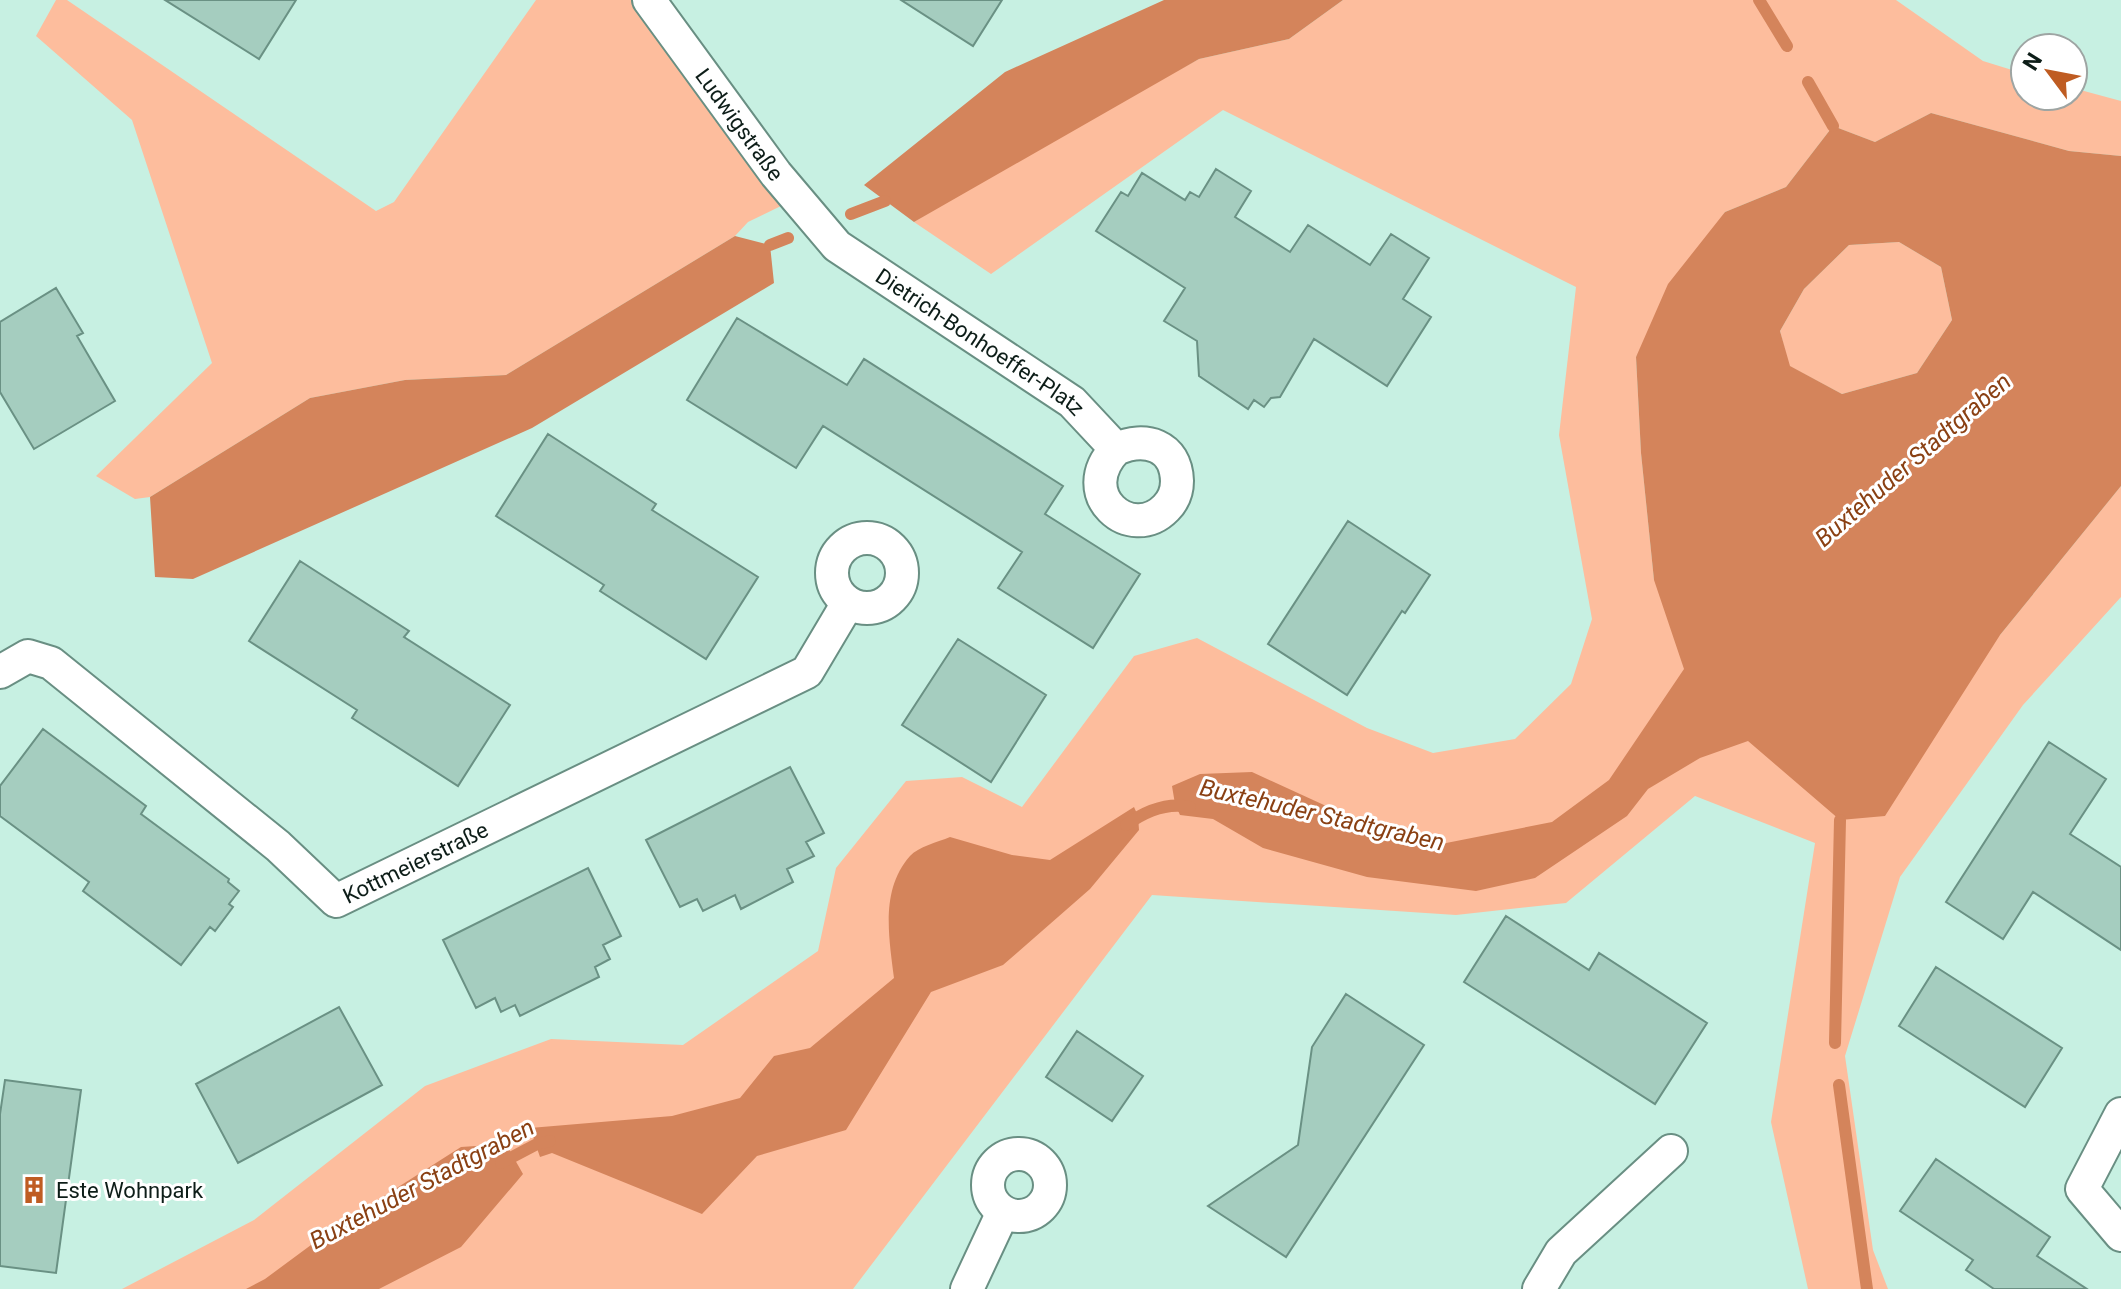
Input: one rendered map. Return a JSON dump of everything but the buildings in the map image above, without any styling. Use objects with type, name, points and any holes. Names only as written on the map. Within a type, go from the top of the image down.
[{"type":"street","name":"Ludwigstraße","points":[[649,0],[776,174],[837,246]]},
{"type":"street","name":"Dietrich-Bonhoeffer-Platz","points":[[837,246],[1072,402],[1116,449]]},
{"type":"street","name":"Kottmeierstraße","points":[[0,672],[28,656],[51,663],[278,846],[336,901],[807,672],[848,603]]},
{"type":"street","points":[[2121,1114],[2082,1189],[2121,1235]]},
{"type":"street","points":[[1539,1289],[1561,1252],[1671,1151]]},
{"type":"street","points":[[967,1289],[1003,1212]]},
{"type":"shaded area","points":[[56,0],[67,0],[376,211],[394,202],[536,0],[636,0],[783,205],[748,222],[735,236],[506,375],[405,380],[310,398],[150,497],[135,499],[96,476],[212,363],[132,120],[36,36]]},
{"type":"shaded area","points":[[1343,0],[1896,0],[1983,61],[2009,69],[2009,112],[2089,112],[2089,92],[2121,101],[2121,156],[2069,151],[1931,113],[1875,142],[1833,126],[1786,187],[1725,212],[1636,357],[1641,453],[1654,580],[2000,635],[2121,486],[2121,597],[2023,705],[1900,877],[1845,1056],[1873,1250],[1888,1289],[1808,1289],[1771,1122],[1815,843],[1695,796],[1566,903],[1456,915],[1152,895],[853,1289],[122,1289],[254,1220],[425,1086],[551,1039],[683,1045],[818,951],[836,868],[906,781],[962,777],[1022,807],[1134,656],[1197,638],[1367,728],[1433,753],[1515,739],[1571,684],[1592,619],[1559,435],[1576,287],[1223,110],[991,274],[914,222],[1035,146],[1199,59],[1289,39]]},
{"type":"shaded area","points":[[1899,242],[1941,267],[1952,320],[1917,373],[1842,394],[1789,366],[1780,331],[1804,289],[1849,245]]},
{"type":"water","points":[[1164,0],[1343,0],[1289,39],[1199,59],[914,222],[864,185],[1005,72]]},
{"type":"water","points":[[1931,113],[2069,151],[2121,156],[2121,486],[2000,635],[1885,816],[1840,820],[1748,741],[1700,758],[1648,789],[1627,816],[1535,878],[1476,891],[1367,877],[1263,848],[1213,819],[1180,815],[1172,786],[1200,774],[1252,772],[1324,805],[1369,832],[1431,846],[1552,822],[1609,780],[1684,669],[1654,580],[1641,453],[1636,357],[1668,284],[1725,212],[1786,187],[1833,126],[1875,142]],"holes":[[[1899,242],[1941,267],[1952,320],[1917,373],[1842,394],[1790,366],[1780,331],[1804,289],[1849,245]]]},
{"type":"water","points":[[735,236],[770,245],[774,283],[532,428],[193,579],[155,577],[150,497],[310,398],[405,380],[506,375]]},
{"type":"water","points":[[1134,807],[1139,830],[1090,889],[1003,965],[931,992],[846,1130],[757,1156],[702,1214],[552,1153],[540,1157],[530,1128],[672,1116],[740,1098],[774,1056],[810,1048],[894,978],[889,930],[890,899],[900,869],[918,850],[950,837],[1012,855],[1050,860]]},
{"type":"water","points":[[506,1144],[523,1174],[461,1247],[379,1289],[246,1289],[265,1279],[334,1228],[461,1147]]},
{"type":"waterway","points":[[1759,0],[1787,46]]},
{"type":"waterway","points":[[1808,82],[1833,126]]},
{"type":"waterway","points":[[851,214],[885,201]]},
{"type":"waterway","points":[[770,245],[788,238]]},
{"type":"waterway","name":"Buxtehuder Stadtgraben","points":[[1126,825],[1156,809],[1190,807]]},
{"type":"waterway","points":[[1835,1043],[1840,820]]},
{"type":"waterway","points":[[1839,1085],[1867,1289]]},
{"type":"waterway","name":"Buxtehuder Stadtgraben","points":[[501,1163],[537,1144],[550,1141]]},
{"type":"place","name":"Este Wohnpark","points":[[34,1190]]}]
